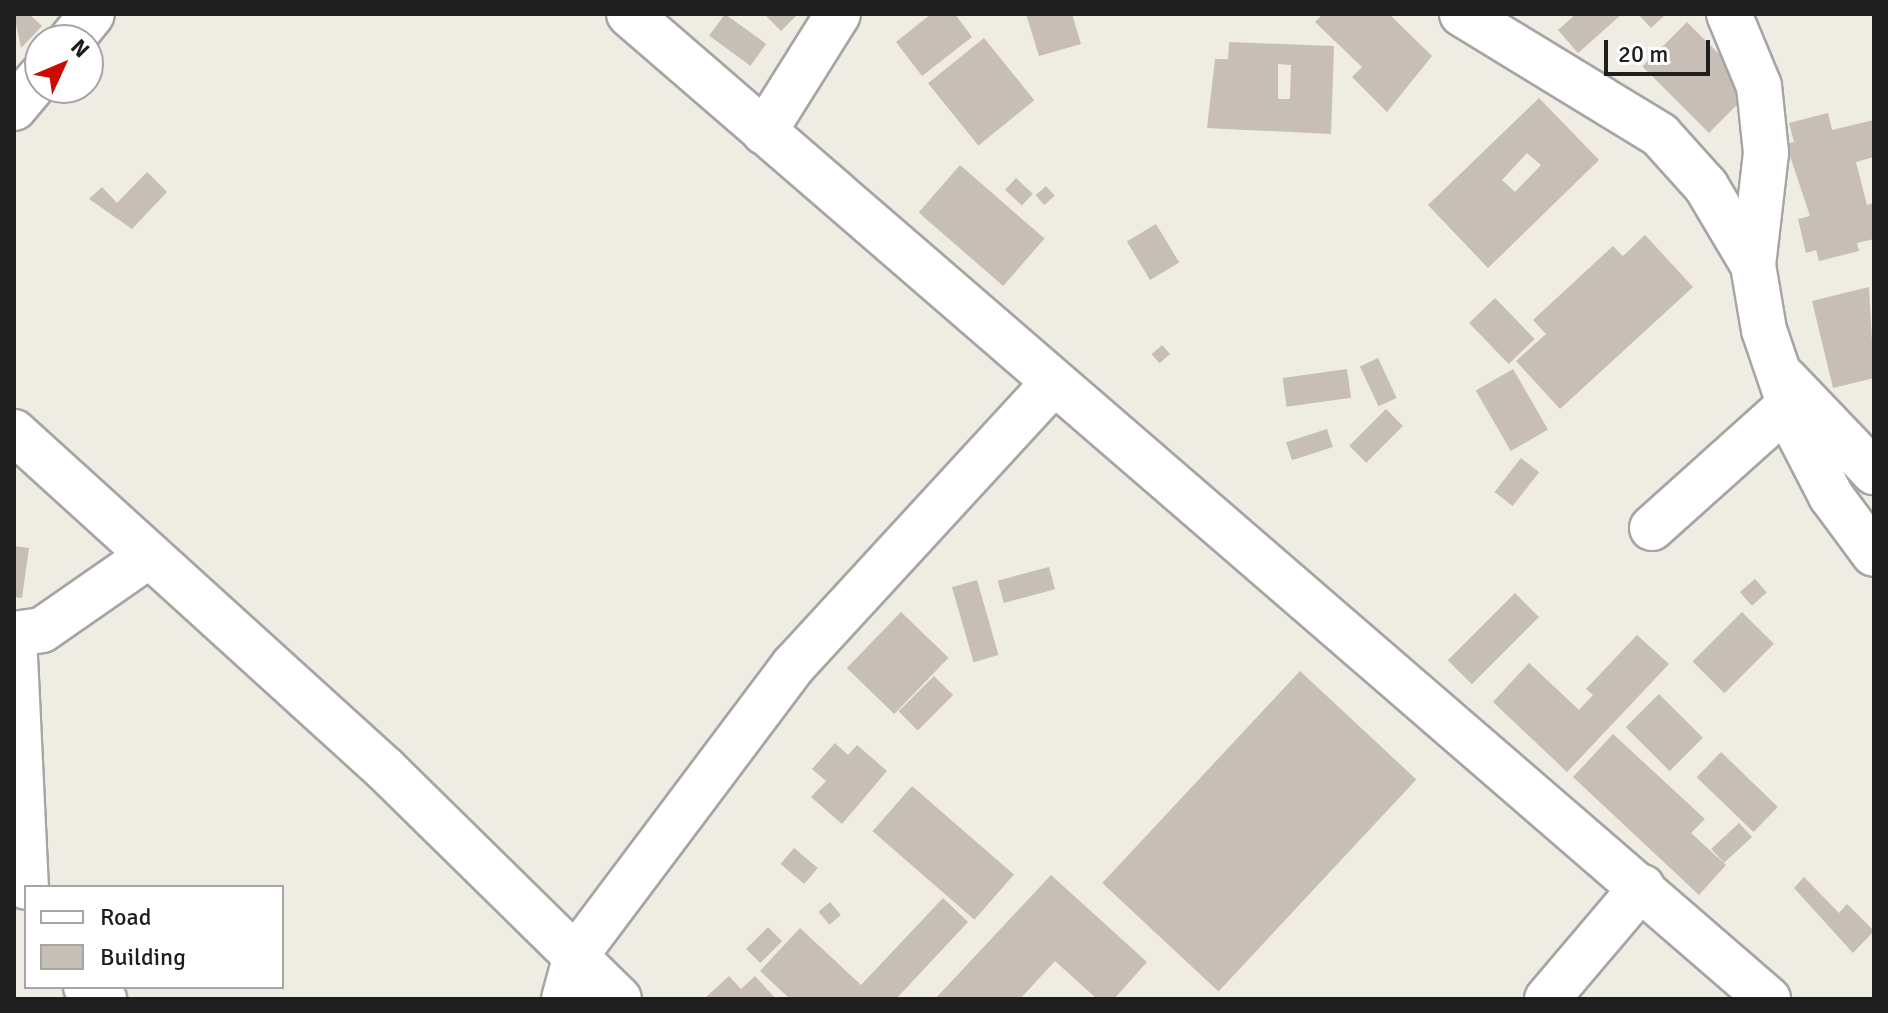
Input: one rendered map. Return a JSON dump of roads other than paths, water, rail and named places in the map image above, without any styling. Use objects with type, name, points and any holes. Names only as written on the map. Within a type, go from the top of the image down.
[{"type":"street","points":[[629,14],[1051,386],[1642,887],[1768,999]]},
{"type":"street","points":[[764,132],[838,14]]},
{"type":"street","points":[[1462,14],[1660,135],[1706,186],[1753,265],[1784,388],[1831,496],[1874,554]]},
{"type":"street","points":[[1729,14],[1759,86],[1766,153],[1753,265]]},
{"type":"street","points":[[564,999],[576,955],[794,665],[1051,386]]},
{"type":"street","points":[[1784,388],[1874,472]]},
{"type":"street","points":[[1652,528],[1784,388]]},
{"type":"street","points":[[14,432],[150,555],[619,999]]},
{"type":"street","points":[[26,885],[14,634],[42,630],[150,555]]},
{"type":"street","points":[[1547,999],[1642,887]]}]
